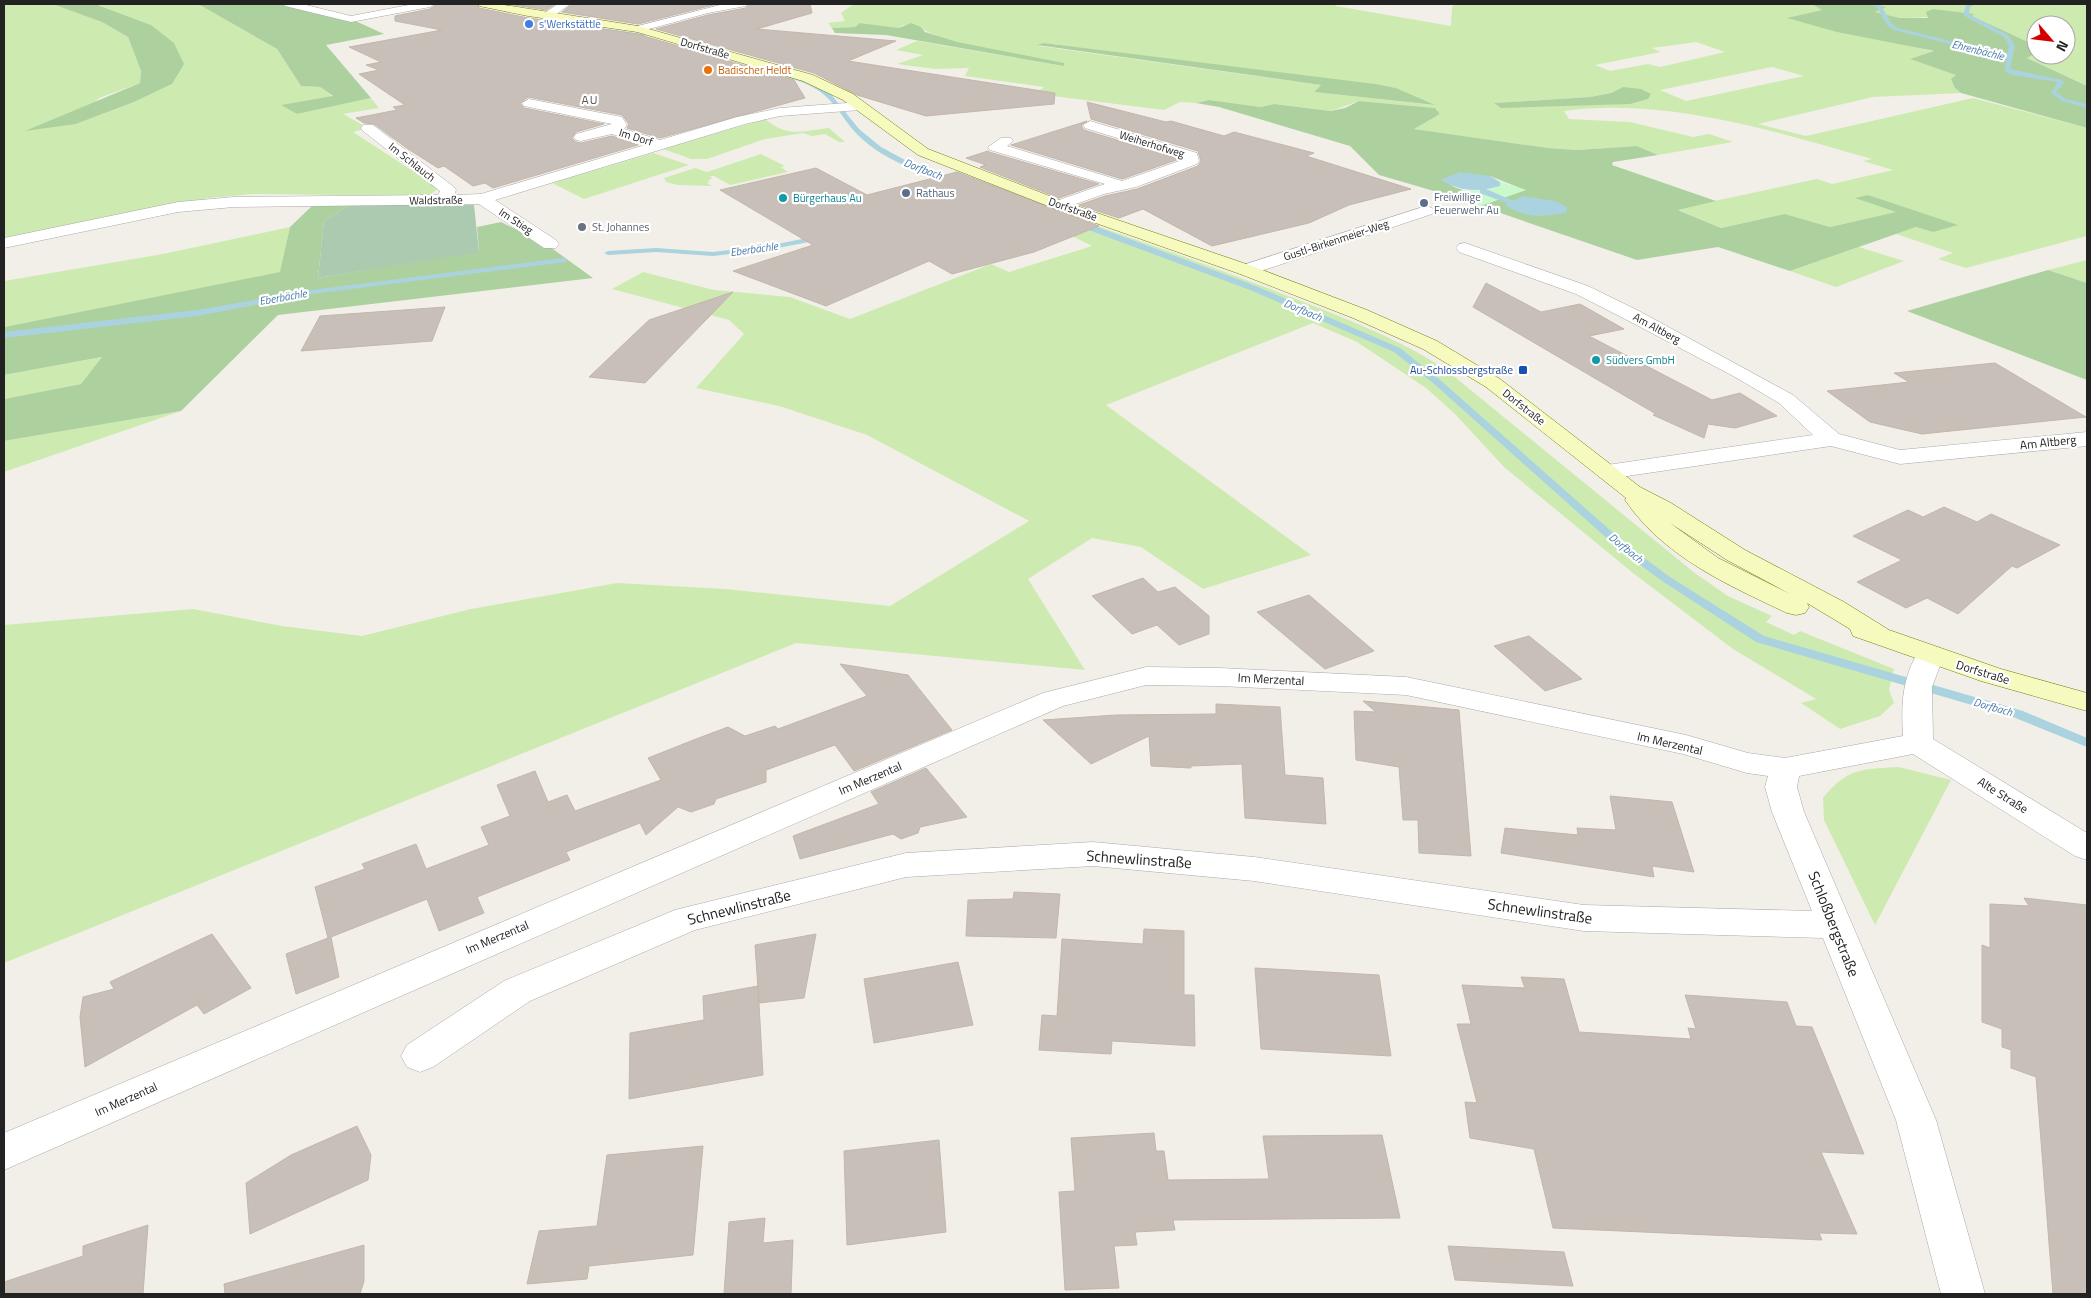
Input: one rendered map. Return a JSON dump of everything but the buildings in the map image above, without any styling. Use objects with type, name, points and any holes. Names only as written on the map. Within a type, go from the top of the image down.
[{"type":"main road","name":"Dorfstraße","points":[[483,4],[547,16],[638,29],[808,78],[834,88],[856,106],[923,152],[1059,205],[1246,270],[1350,310],[1430,345],[1493,383],[1632,492],[1657,526],[1682,546],[1752,586],[1812,614],[1880,636],[1926,661],[2087,702]]},
{"type":"street","points":[[289,4],[350,19],[430,4]]},
{"type":"street","points":[[547,16],[565,4]]},
{"type":"street","points":[[638,29],[707,10],[742,4]]},
{"type":"street","name":"Im Dorf","points":[[529,103],[616,120],[620,125],[613,130],[581,137]]},
{"type":"street","name":"Waldstraße","points":[[4,242],[65,232],[178,207],[234,202],[482,199],[742,120],[780,112],[856,106]]},
{"type":"street","name":"Weiherhofweg","points":[[1059,205],[1100,190],[1131,184],[1192,161],[1192,156],[1090,125]]},
{"type":"street","name":"Im Schlauch","points":[[368,128],[448,190],[444,200]]},
{"type":"street","name":"Im Dorf","points":[[613,130],[660,145]]},
{"type":"street","points":[[1006,141],[994,147],[1113,182],[1118,186]]},
{"type":"street","name":"Im Stieg","points":[[482,199],[550,244]]},
{"type":"street","name":"Gustl-Birkenmeier-Weg","points":[[1246,270],[1426,211]]},
{"type":"street","name":"Am Altberg","points":[[1465,248],[1582,290],[1632,315],[1742,373],[1786,399],[1831,439]]},
{"type":"street","name":"Am Altberg","points":[[1607,472],[1831,439],[1900,457],[2087,439]]},
{"type":"street","points":[[1785,768],[1918,743],[1916,698],[1926,661]]},
{"type":"street","name":"Im Merzental","points":[[4,1152],[474,947],[1053,699],[1146,676],[1220,676],[1406,686],[1686,745],[1747,763],[1785,768]]},
{"type":"street","name":"Alte Straße","points":[[1918,743],[2087,848]]},
{"type":"street","name":"Schloßbergstraße","points":[[1785,768],[1781,787],[1788,812],[1916,1120],[1962,1294]]},
{"type":"street","name":"Schnewlinstraße","points":[[420,1056],[517,992],[687,919],[906,865],[1093,854],[1254,869],[1584,918],[1834,925]]},
{"type":"green space","points":[[4,4],[52,4],[102,22],[128,37],[141,71],[140,83],[99,98],[76,124],[134,102],[172,84],[151,25],[95,4],[198,4],[277,49],[301,86],[320,87],[333,97],[282,105],[297,114],[371,98],[379,108],[343,114],[368,128],[353,132],[439,188],[428,196],[253,194],[209,198],[4,238]]},
{"type":"green space","points":[[52,4],[95,4],[151,25],[174,43],[184,64],[172,84],[134,102],[76,124],[25,131],[140,83],[141,71],[128,37],[102,22]]},
{"type":"green space","points":[[198,4],[289,4],[351,19],[384,34],[326,45],[371,98],[297,114],[281,105],[333,96],[320,87],[301,86],[277,49]]},
{"type":"green space","points":[[854,4],[1335,4],[1336,6],[1451,26],[1452,7],[1455,4],[1812,4],[1823,10],[1789,18],[1935,52],[1911,59],[1957,75],[1955,88],[1961,93],[1873,97],[1758,124],[1806,136],[1973,98],[2087,128],[2087,236],[1966,268],[1938,259],[1953,253],[1896,234],[1916,227],[1933,232],[1897,212],[1830,227],[1785,214],[1721,228],[1677,209],[1817,179],[1832,184],[1893,170],[1863,161],[1872,159],[1759,128],[1720,119],[1641,109],[1602,108],[1564,111],[1569,119],[1630,122],[1693,137],[1709,134],[1733,142],[1658,155],[1637,146],[1577,150],[1548,148],[1413,129],[1440,114],[1435,108],[1359,101],[1331,111],[1274,104],[1261,107],[1209,100],[1196,103],[1180,102],[1164,110],[1036,94],[1044,87],[965,76],[969,68],[935,69],[897,64],[923,55],[896,50],[917,41],[1064,66],[965,45],[930,33],[921,27],[903,25],[899,28],[860,23],[855,27],[832,28],[828,23],[845,21],[841,13]],"holes":[[[1696,42],[1725,52],[1660,67],[1648,64],[1610,71],[1595,65],[1661,52],[1652,48]],[[1044,43],[1396,88],[1433,105],[1314,92],[1321,85],[1039,46]],[[1772,67],[1804,76],[1686,101],[1660,90]],[[1623,87],[1630,104],[1495,103],[1590,97],[1611,93]]]},
{"type":"green space","points":[[1812,4],[1873,4],[1886,7],[1875,12],[1900,18],[1928,18],[1926,12],[1933,9],[1974,14],[1972,16],[2026,41],[2026,65],[2042,65],[2087,86],[2087,128],[1961,93],[1955,88],[1951,79],[1956,75],[1910,59],[1934,51],[1837,32],[1787,18],[1822,10]]},
{"type":"green space","points":[[1873,4],[2087,4],[2087,86],[2042,65],[2076,65],[2076,15],[2026,15],[2026,41],[1972,16],[1900,18],[1874,12],[1885,7]]},
{"type":"green space","points":[[860,23],[899,28],[911,23],[921,27],[925,32],[957,42],[1064,63],[1064,66],[886,35],[835,33],[832,28],[855,27]]},
{"type":"green space","points":[[1044,43],[1375,84],[1396,88],[1435,105],[1314,92],[1321,85],[1037,45]]},
{"type":"green space","points":[[1623,87],[1641,89],[1651,94],[1648,99],[1630,104],[1501,108],[1494,103],[1590,97],[1611,93]]},
{"type":"green space","points":[[1209,100],[1261,107],[1274,104],[1331,111],[1345,108],[1359,101],[1435,108],[1440,114],[1414,129],[1548,148],[1577,150],[1637,146],[1658,155],[1613,162],[1612,165],[1716,201],[1678,210],[1721,228],[1785,214],[1830,227],[1896,212],[1855,198],[1868,195],[1958,225],[1933,232],[1916,227],[1790,271],[1718,247],[1637,260],[1480,206],[1525,190],[1490,176],[1442,179],[1454,187],[1463,190],[1451,196],[1379,175],[1350,146],[1219,107],[1196,103]]},
{"type":"green space","points":[[765,119],[781,129],[795,132],[829,128],[845,142],[839,142],[825,134],[812,136],[803,133],[765,139],[707,159],[691,159],[663,149]]},
{"type":"green space","points":[[653,153],[689,165],[584,199],[552,183]]},
{"type":"green space","points":[[761,154],[785,166],[781,167],[788,172],[730,185],[714,176],[710,176],[712,178],[707,183],[712,186],[678,185],[666,182],[664,178],[695,168],[707,172]]},
{"type":"green space","points":[[1500,182],[1526,190],[1480,206],[1451,196],[1463,190],[1483,191],[1500,186]]},
{"type":"green space","points":[[1012,196],[1247,280],[1365,327],[1426,357],[1445,369],[1696,574],[1728,596],[1772,616],[1766,622],[1794,635],[1800,631],[1894,669],[1889,690],[1894,703],[1880,716],[1840,729],[1801,703],[1816,699],[1733,649],[1633,573],[1504,467],[1455,414],[1426,388],[1357,342],[1313,323],[1106,405],[1311,555],[1203,589],[1141,547],[1092,538],[1028,579],[1085,670],[796,643],[4,963],[4,625],[193,609],[282,626],[362,636],[471,609],[617,583],[725,589],[890,606],[1029,521],[867,435],[779,406],[696,388],[744,334],[729,320],[612,289],[643,272],[714,290],[790,297],[850,319],[991,264],[1009,272],[1092,246],[1042,221]]},
{"type":"green space","points":[[313,205],[350,205],[324,221],[318,278],[479,251],[477,227],[501,222],[546,244],[593,278],[278,315],[181,411],[4,441],[4,399],[81,384],[102,357],[4,375],[4,327],[280,272],[290,227]]},
{"type":"green space","points":[[350,205],[474,205],[479,252],[318,278],[324,221]]},
{"type":"green space","points":[[290,227],[281,272],[4,327],[4,281],[163,254]]},
{"type":"green space","points":[[1859,247],[1904,261],[1836,287],[1790,271]]},
{"type":"green space","points":[[2087,260],[2087,283],[2048,270]]},
{"type":"green space","points":[[2048,270],[2087,283],[2087,380],[1907,311]]},
{"type":"green space","points":[[103,357],[81,384],[4,399],[4,375]]},
{"type":"green space","points":[[181,411],[4,472],[4,441]]},
{"type":"green space","points":[[1899,767],[1951,780],[1875,925],[1824,820],[1823,798],[1840,781],[1856,772],[1875,768]]},
{"type":"water","points":[[1460,172],[1490,176],[1500,182],[1500,186],[1470,190],[1456,187],[1441,180]]},
{"type":"water","points":[[1523,196],[1555,201],[1567,207],[1567,212],[1535,216],[1505,205]]},
{"type":"waterway","name":"Ehrenbächle","points":[[1871,4],[1879,6],[1889,24],[1896,29],[2009,57]]},
{"type":"waterway","points":[[1974,4],[1968,6],[1966,15],[2006,36],[2012,45],[2009,57]]},
{"type":"waterway","name":"Dorfbach","points":[[559,23],[643,36]]},
{"type":"waterway","name":"Ehrenbächle","points":[[2009,57],[2007,70],[2012,73],[2060,81],[2061,83],[2053,92],[2064,100],[2087,106]]},
{"type":"waterway","name":"Dorfbach","points":[[748,67],[791,77],[815,86],[828,95],[857,130],[878,148],[903,162],[955,181]]},
{"type":"waterway","points":[[1483,191],[1512,202]]},
{"type":"waterway","name":"Dorfbach","points":[[1078,223],[1253,288],[1397,350],[1436,381],[1624,548],[1666,579],[1760,639],[2018,714],[2087,743]]},
{"type":"waterway","name":"Eberbächle","points":[[608,253],[656,250],[713,254],[772,247],[822,237]]},
{"type":"waterway","name":"Eberbächle","points":[[4,335],[197,313],[312,292],[563,260]]},
{"type":"place","name":"s'Werkstättle","points":[[529,24]]},
{"type":"place","name":"Badischer Heldt","points":[[708,70]]},
{"type":"place","name":"Rathaus","points":[[906,193]]},
{"type":"place","name":"Bürgerhaus Au","points":[[783,198]]},
{"type":"place","name":"Freiwillige Feuerwehr Au","points":[[1424,203]]},
{"type":"place","name":"St. Johannes","points":[[582,227]]},
{"type":"place","name":"Südvers GmbH","points":[[1596,360]]},
{"type":"place","name":"Au-Schlossbergstraße","points":[[1523,370]]},
{"type":"district","name":"AU","points":[[590,99]]}]
